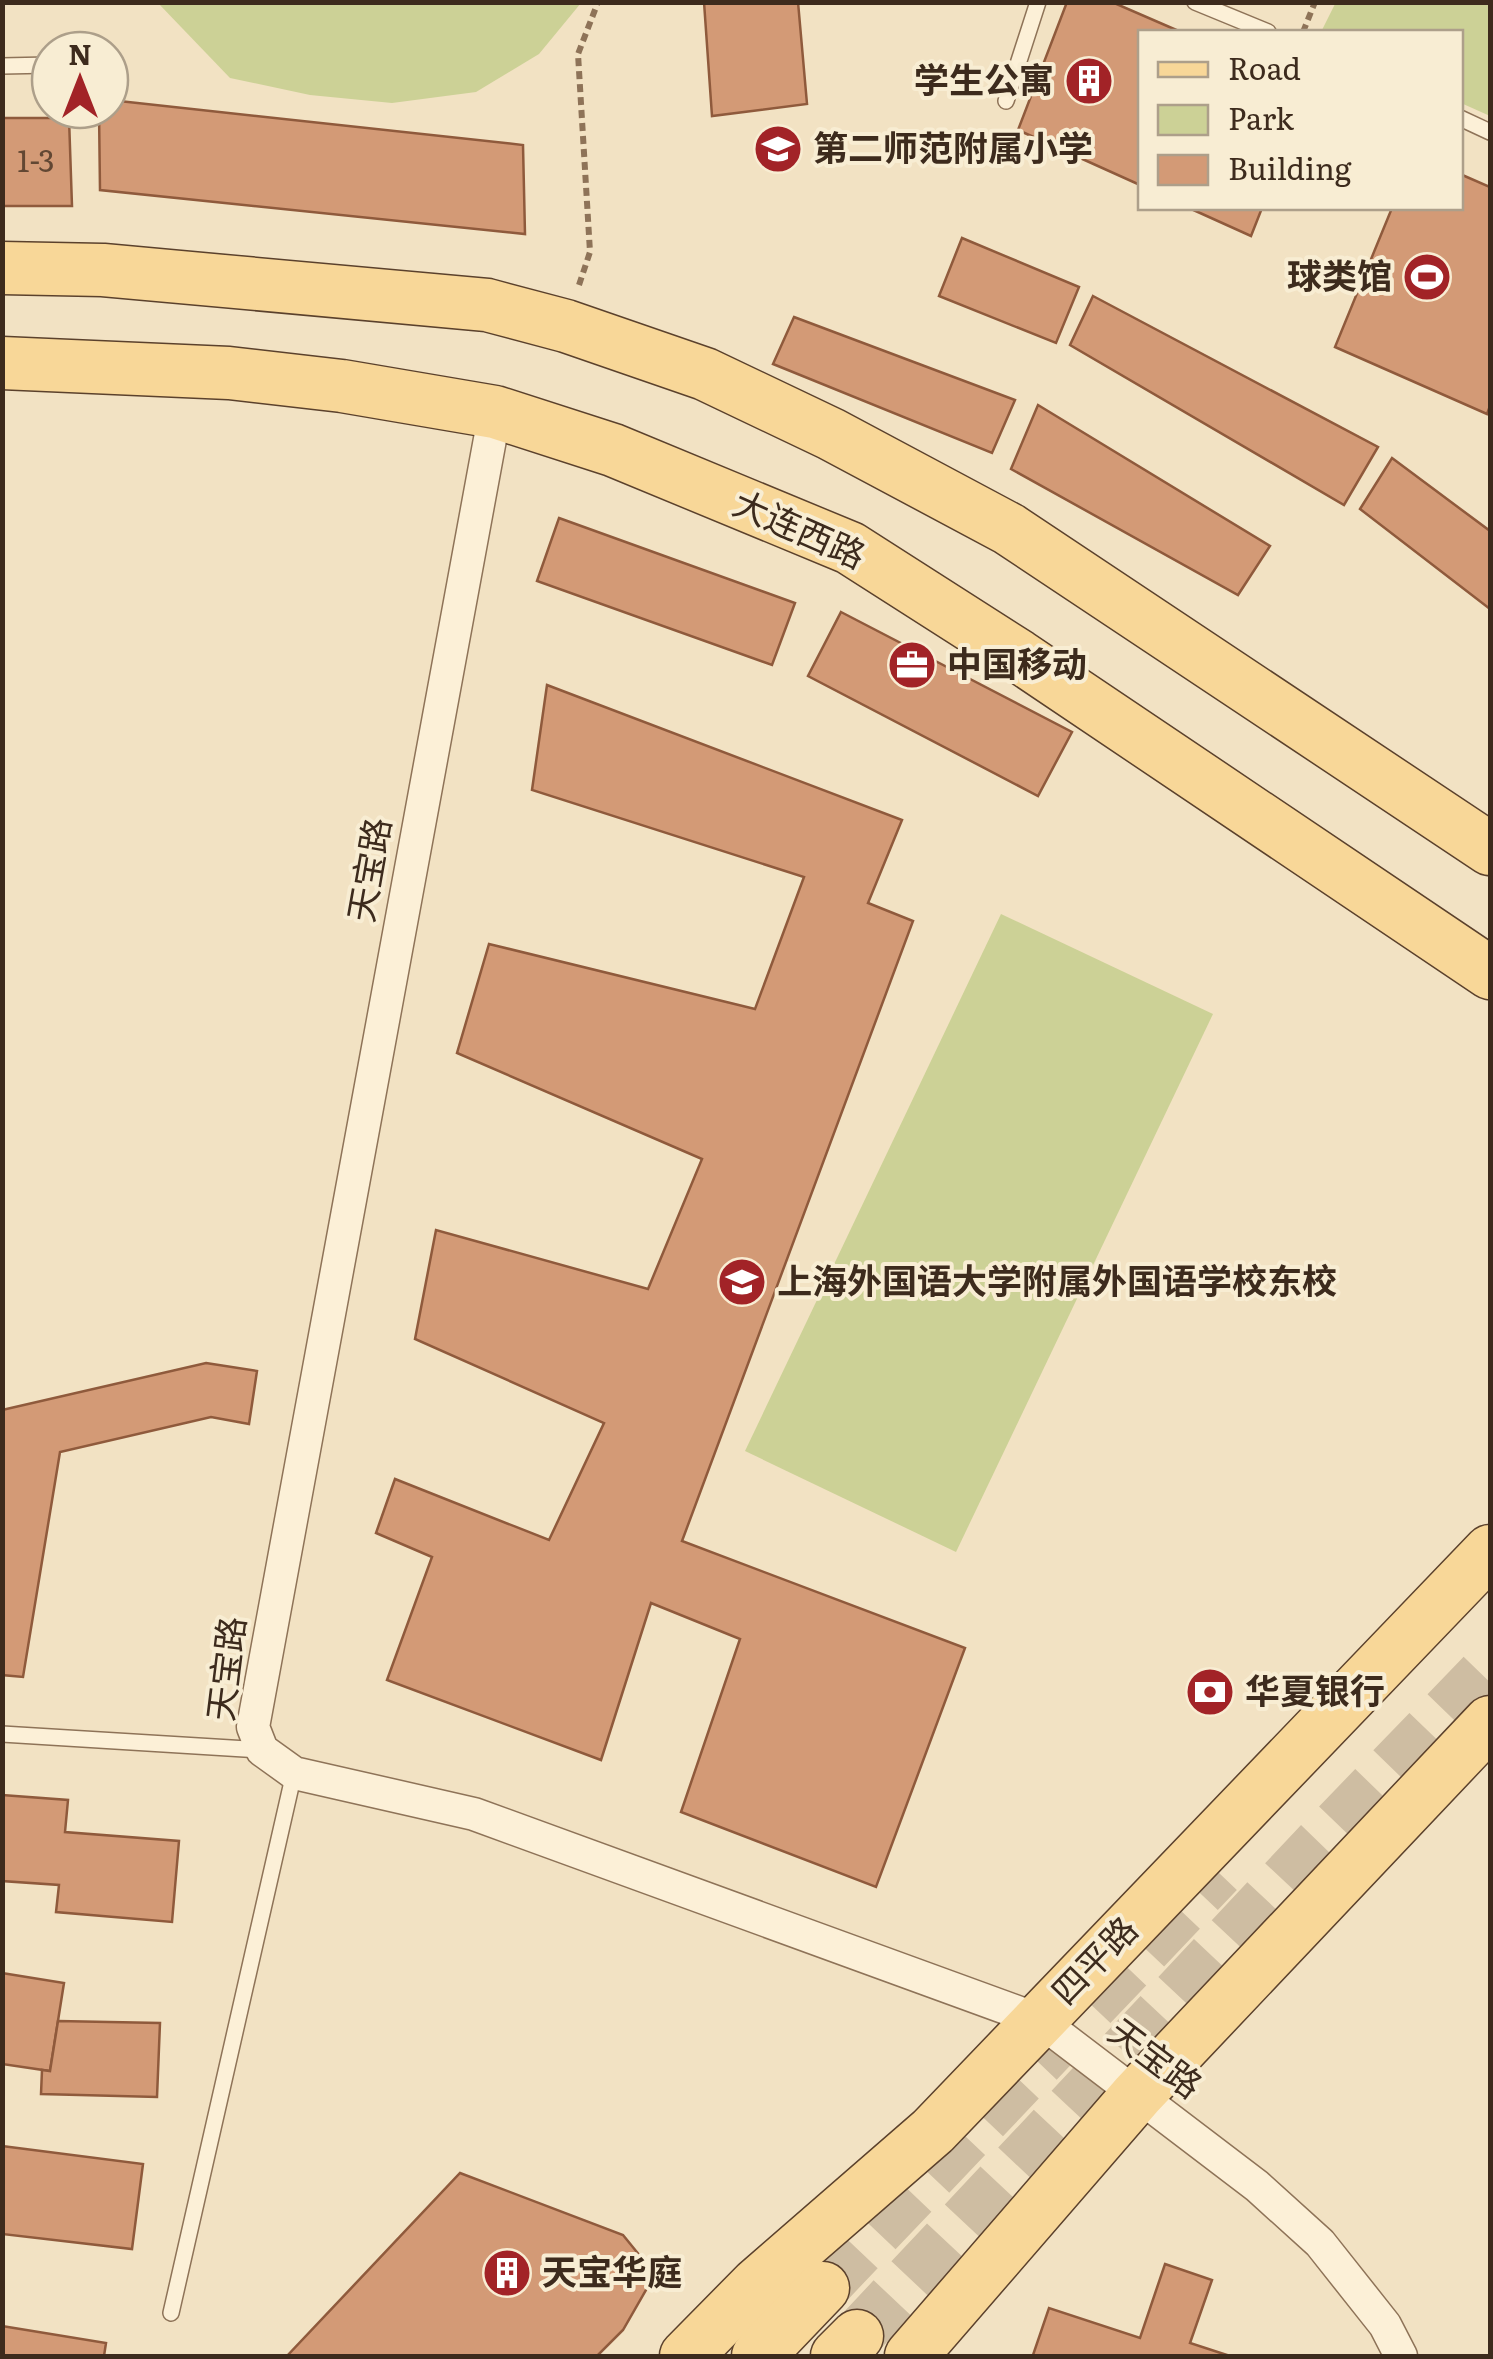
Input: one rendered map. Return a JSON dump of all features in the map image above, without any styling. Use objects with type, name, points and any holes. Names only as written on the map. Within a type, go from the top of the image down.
[{"type":"main road","points":[[2,268],[102,270],[487,305],[566,326],[705,374],[831,434],[1008,529],[1490,850]]},
{"type":"main road","name":"大连西路","points":[[2,364],[229,373],[342,386],[495,412],[613,450],[850,548],[1019,656],[1490,973]]},
{"type":"main road","name":"四平路","points":[[686,2356],[756,2284],[933,2131],[1490,1551]]},
{"type":"main road","points":[[911,2356],[1137,2096],[1490,1722]]},
{"type":"main road","points":[[758,2356],[823,2288]]},
{"type":"street","name":"天宝路","points":[[495,412],[253,1727],[262,1750],[294,1773],[474,1814],[1039,2020],[1257,2186],[1320,2243],[1385,2325],[1402,2356]]},
{"type":"lane","points":[[1006,100],[1038,2]]},
{"type":"lane","points":[[1195,2],[1263,30]]},
{"type":"lane","points":[[2,66],[30,65]]},
{"type":"lane","points":[[1463,119],[1490,132]]},
{"type":"lane","points":[[2,1734],[262,1750]]},
{"type":"lane","points":[[171,2313],[294,1773]]},
{"type":"path","points":[[566,326],[590,252],[578,54],[598,2]]},
{"type":"path","points":[[1304,30],[1315,2]]},
{"type":"green space","points":[[1336,2],[1490,3],[1490,116],[1463,104],[1463,30],[1322,30]]},
{"type":"green space","points":[[158,3],[581,3],[539,54],[476,92],[392,103],[310,95],[230,78]]},
{"type":"green space","points":[[1001,914],[1213,1014],[956,1552],[745,1451]]},
{"type":"building","points":[[704,2],[798,2],[807,104],[712,116]]},
{"type":"building","name":"学生公寓","points":[[1067,2],[1112,2],[1176,30],[1138,30],[1138,184],[1018,130]]},
{"type":"building","points":[[130,102],[523,145],[525,234],[100,190],[99,130],[130,130]]},
{"type":"building","points":[[2,118],[30,118],[30,130],[69,130],[72,206],[2,206]]},
{"type":"building","name":"球类馆","points":[[1463,175],[1490,187],[1487,414],[1335,347],[1391,210],[1463,210]]},
{"type":"building","points":[[1193,210],[1261,210],[1251,236]]},
{"type":"building","points":[[962,238],[1079,287],[1056,343],[939,296]]},
{"type":"building","points":[[1093,296],[1378,447],[1344,505],[1070,345]]},
{"type":"building","points":[[794,317],[1015,400],[992,453],[773,364]]},
{"type":"building","points":[[1038,405],[1270,546],[1238,595],[1011,469]]},
{"type":"building","points":[[1392,458],[1490,531],[1490,609],[1360,509]]},
{"type":"building","points":[[559,518],[795,603],[772,665],[537,581]]},
{"type":"building","points":[[841,612],[1072,732],[1038,796],[808,676]]},
{"type":"building","points":[[547,685],[902,820],[868,903],[913,921],[682,1541],[965,1648],[876,1887],[681,1812],[740,1639],[651,1603],[601,1760],[387,1680],[432,1557],[376,1533],[395,1479],[549,1540],[604,1423],[415,1339],[436,1230],[648,1289],[702,1159],[457,1053],[489,944],[755,1009],[804,877],[532,790]]},
{"type":"building","points":[[206,1363],[257,1371],[249,1424],[211,1417],[60,1452],[23,1677],[2,1675],[2,1410]]},
{"type":"building","points":[[2,1795],[68,1800],[65,1832],[179,1841],[172,1922],[56,1912],[59,1885],[2,1881]]},
{"type":"building","points":[[2,1973],[64,1983],[50,2071],[2,2064]]},
{"type":"building","points":[[58,2021],[160,2023],[157,2097],[41,2094],[42,2070],[50,2071]]},
{"type":"building","points":[[2,2146],[143,2164],[132,2249],[2,2234]]},
{"type":"building","name":"天宝华庭","points":[[460,2173],[623,2235],[645,2262],[650,2283],[623,2330],[597,2356],[287,2356]]},
{"type":"building","points":[[1165,2264],[1212,2280],[1190,2343],[1230,2356],[1033,2355],[1049,2308],[1140,2338]]},
{"type":"building","points":[[2,2326],[106,2343],[104,2356],[2,2356]]},
{"type":"tunnel","points":[[857,2336],[1490,1667]]},
{"type":"tunnel","points":[[823,2288],[1218,1872]]},
{"type":"place","name":"学生公寓","points":[[1089,81]]},
{"type":"place","name":"第二师范附属小学","points":[[778,149]]},
{"type":"place","name":"球类馆","points":[[1427,277]]},
{"type":"place","name":"中国移动","points":[[912,665]]},
{"type":"place","name":"上海外国语大学附属外国语学校东校","points":[[742,1282]]},
{"type":"place","name":"华夏银行","points":[[1210,1692]]},
{"type":"place","name":"天宝华庭","points":[[507,2273]]}]
